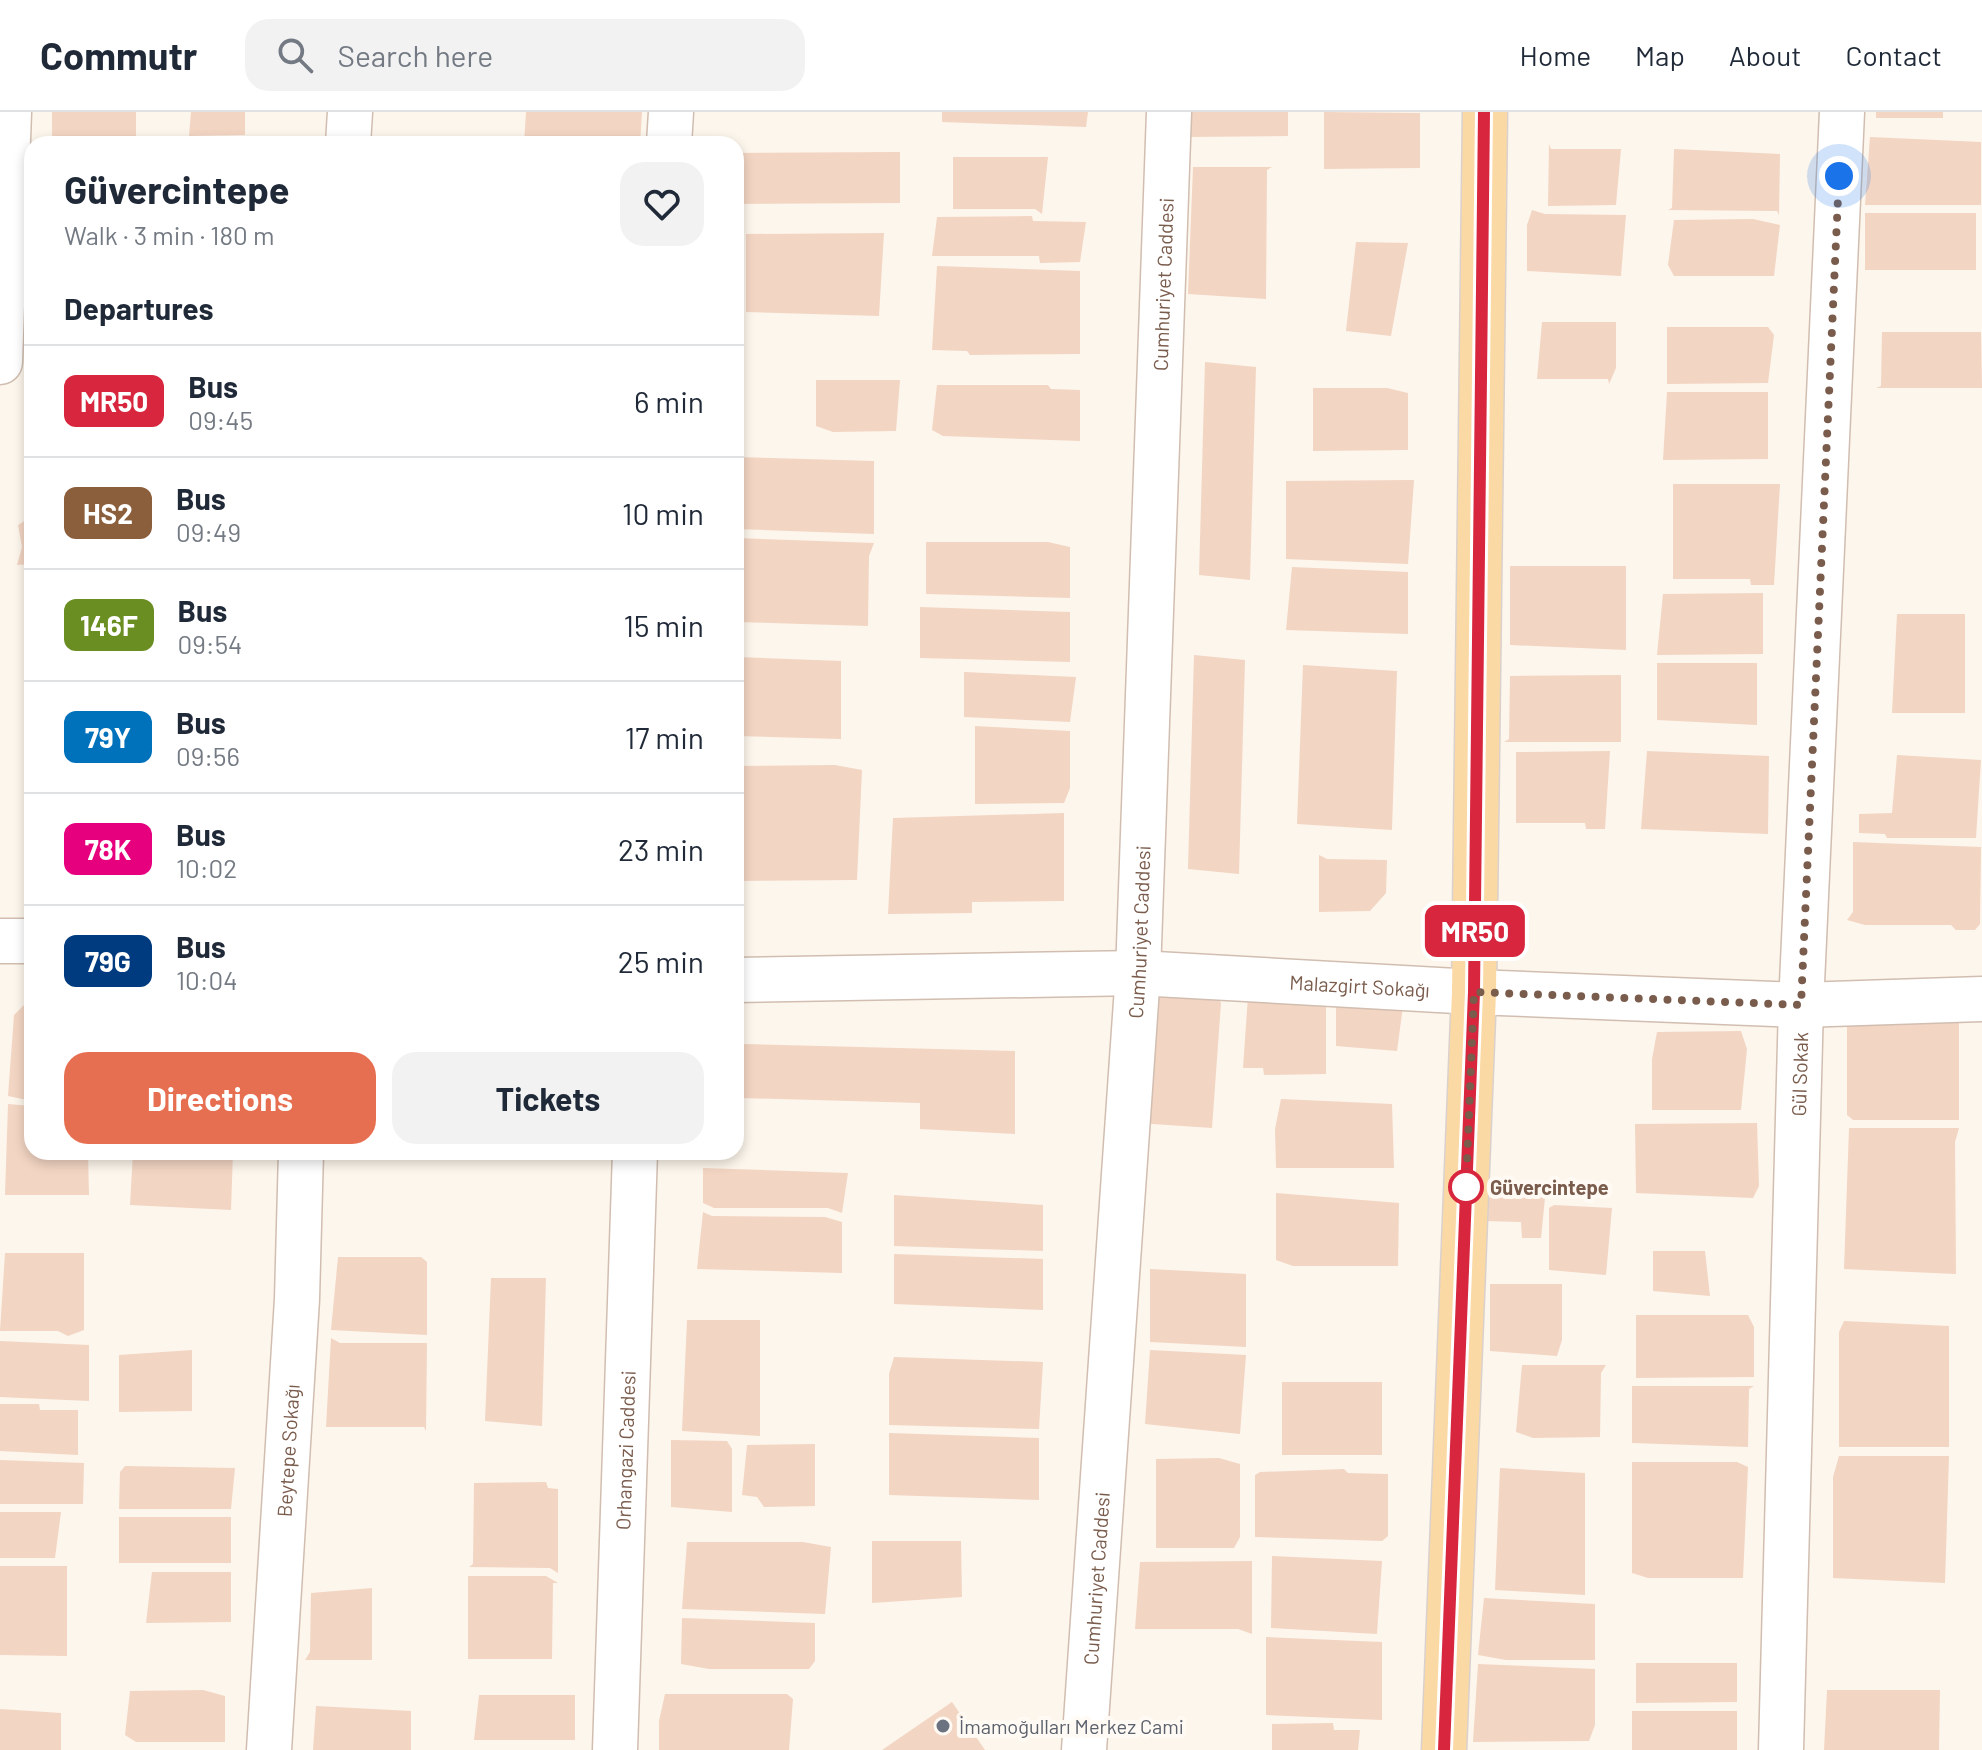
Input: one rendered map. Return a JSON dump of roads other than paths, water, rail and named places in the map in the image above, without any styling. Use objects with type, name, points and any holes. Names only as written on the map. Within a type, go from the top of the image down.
[{"type":"main road","points":[[1444,1750],[1474,992],[1485,112]]},
{"type":"street","points":[[0,362],[9,112]]},
{"type":"street","points":[[348,136],[350,112]]},
{"type":"street","points":[[670,136],[671,112]]},
{"type":"street","name":"Cumhuriyet Caddesi","points":[[1084,1750],[1138,973],[1169,112]]},
{"type":"street","name":"Gül Sokak","points":[[1781,1750],[1801,1005],[1842,112]]},
{"type":"street","points":[[0,941],[24,941]]},
{"type":"street","name":"Malazgirt Sokağı","points":[[744,980],[1138,973],[1474,992],[1801,1005],[1982,999]]},
{"type":"street","name":"Beytepe Sokağı","points":[[269,1750],[297,1299],[301,1160]]},
{"type":"street","name":"Orhangazi Caddesi","points":[[615,1750],[635,1160]]},
{"type":"place","name":"Güvercintepe","points":[[1466,1187]]},
{"type":"place","name":"İmamoğulları Merkez Cami","points":[[943,1726]]}]
